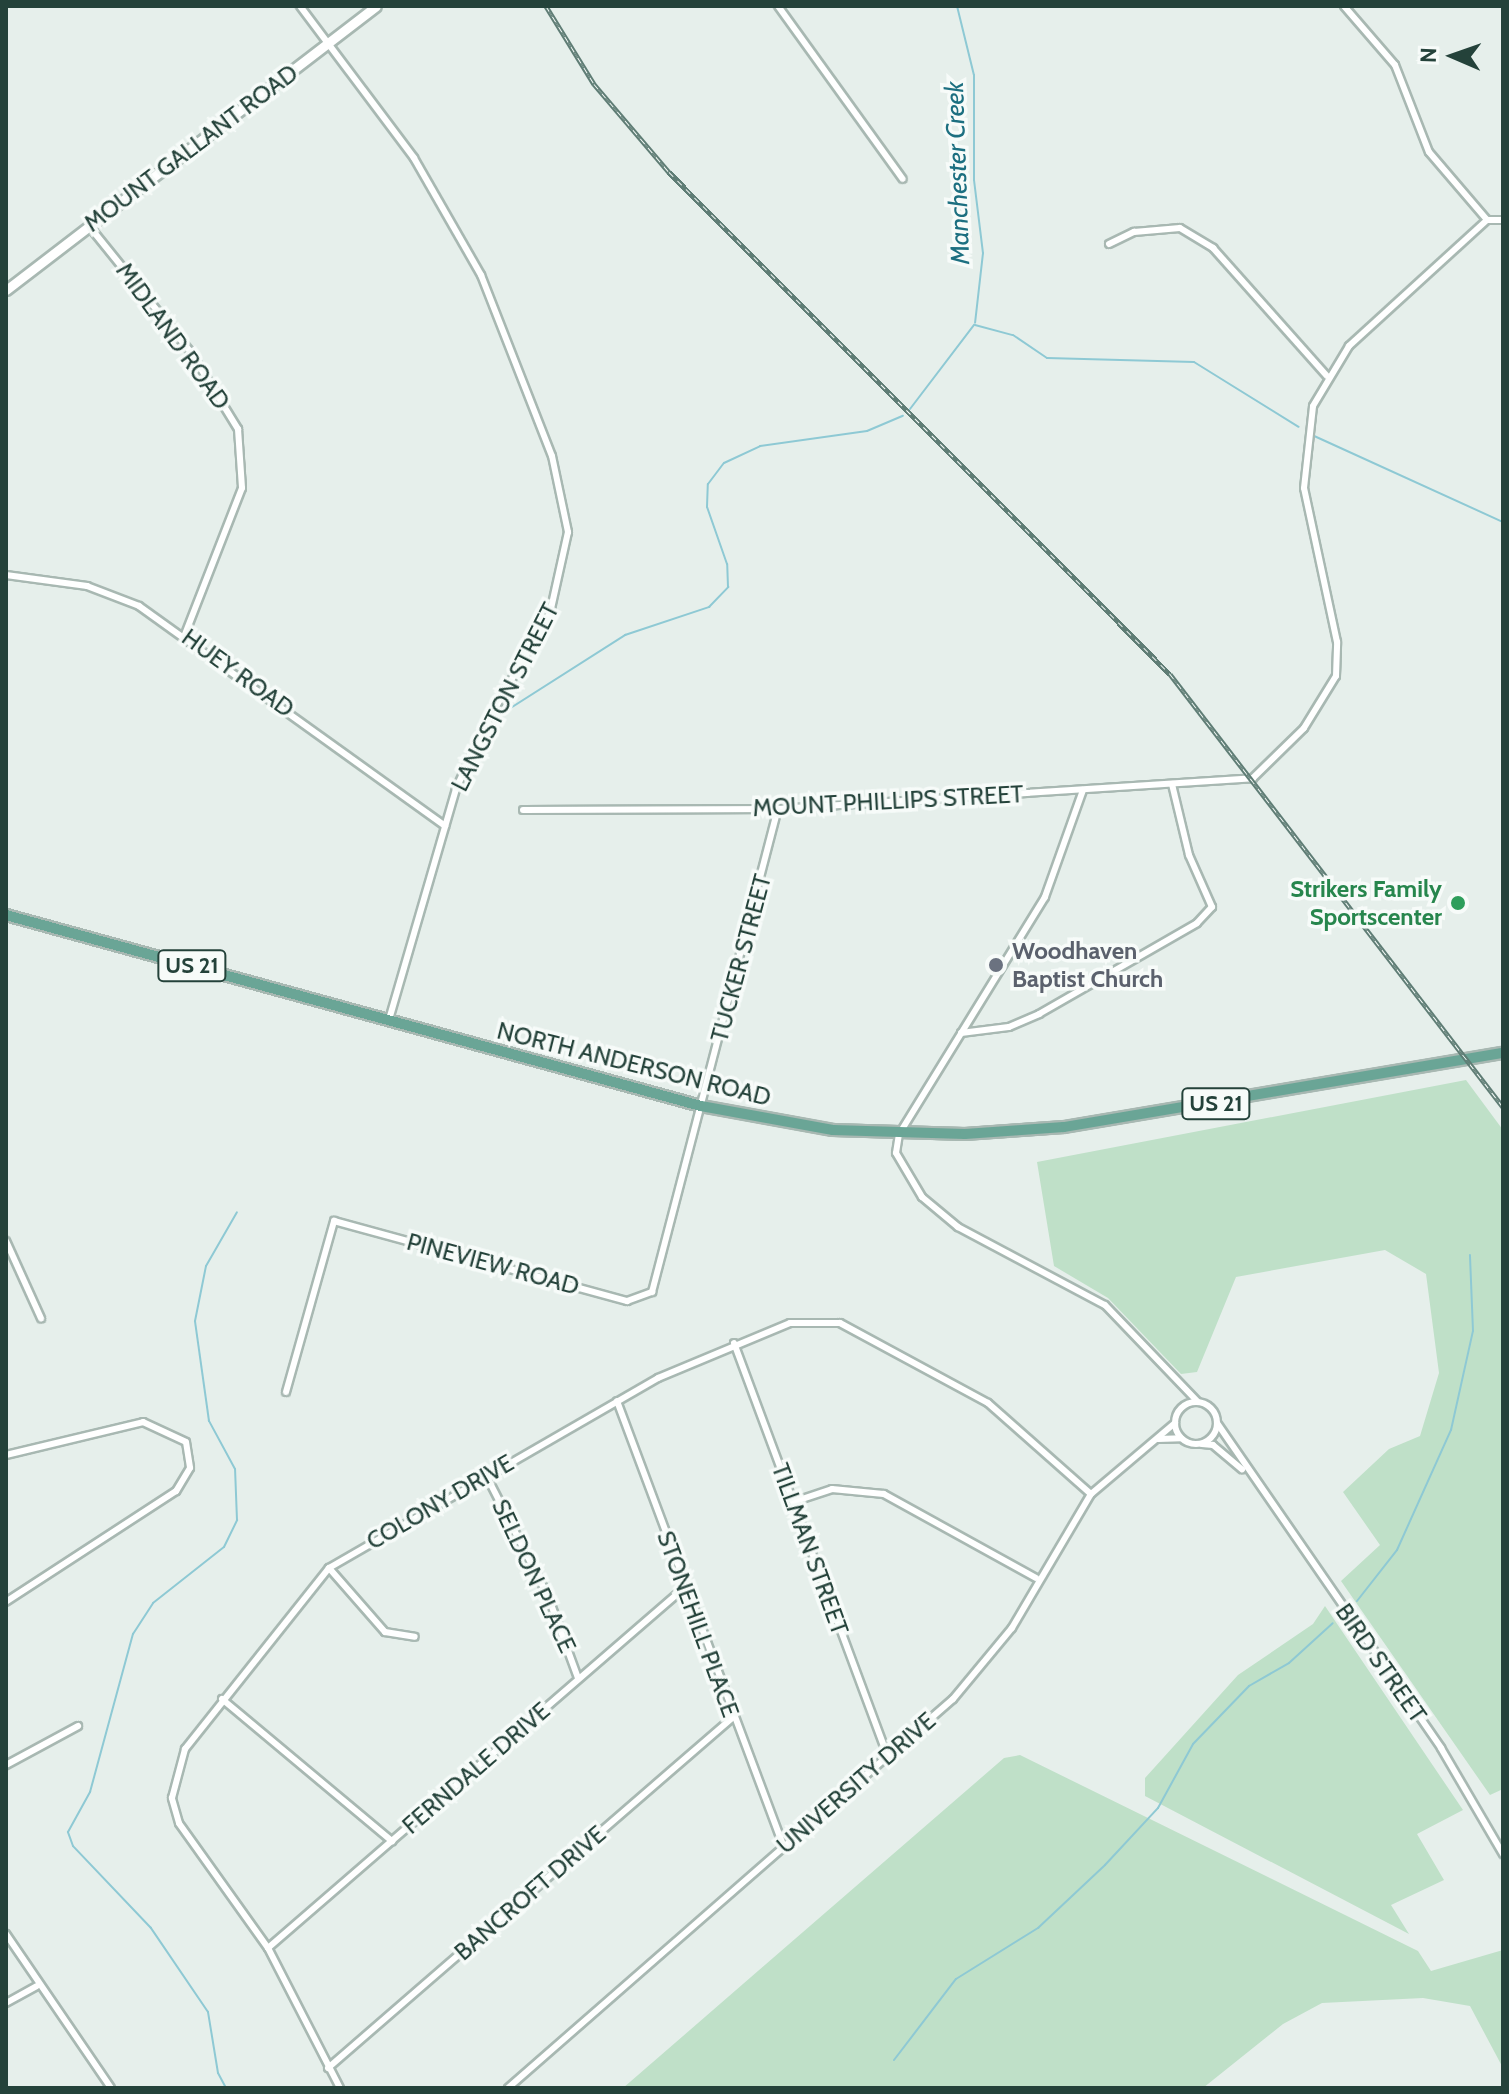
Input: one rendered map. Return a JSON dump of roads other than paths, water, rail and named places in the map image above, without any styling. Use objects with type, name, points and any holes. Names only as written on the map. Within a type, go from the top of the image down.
[{"type":"main road","name":"NORTH ANDERSON ROAD","points":[[6,915],[701,1106],[833,1130],[899,1134],[1113,1121],[1503,1053]]},
{"type":"street","name":"LANGSTON STREET","points":[[300,6],[414,158],[481,275],[529,387],[564,499],[568,532],[550,613],[483,729],[445,826],[389,1020]]},
{"type":"street","name":"MOUNT GALLANT ROAD","points":[[6,290],[376,6]]},
{"type":"street","points":[[778,6],[903,179]]},
{"type":"street","points":[[1344,6],[1395,65],[1429,152],[1487,220]]},
{"type":"street","points":[[1109,244],[1134,232],[1180,228],[1213,248],[1327,376],[1374,321],[1487,220],[1503,220]]},
{"type":"street","name":"MIDLAND ROAD","points":[[89,226],[190,351],[238,429],[242,488],[185,634]]},
{"type":"street","name":"MOUNT PHILLIPS STREET","points":[[523,810],[778,809],[1253,778],[1304,728],[1336,676],[1337,642],[1303,475],[1306,435],[1327,376]]},
{"type":"street","name":"HUEY ROAD","points":[[6,575],[87,586],[139,606],[185,634],[445,826]]},
{"type":"street","points":[[961,1033],[1009,1027],[1039,1014],[1197,923],[1212,907],[1189,855],[1172,784]]},
{"type":"street","points":[[899,1134],[1045,897],[1083,790]]},
{"type":"street","name":"TUCKER STREET","points":[[652,1292],[778,809]]},
{"type":"street","name":"BIRD STREET","points":[[899,1134],[896,1153],[922,1197],[958,1227],[1105,1305],[1198,1402],[1213,1411],[1217,1423],[1251,1476],[1441,1748],[1503,1854]]},
{"type":"street","name":"PINEVIEW ROAD","points":[[286,1392],[334,1221],[627,1301],[652,1292]]},
{"type":"street","points":[[6,1241],[41,1318]]},
{"type":"street","name":"COLONY DRIVE","points":[[340,2088],[268,1948],[179,1823],[172,1798],[185,1749],[329,1568],[617,1401],[734,1343],[790,1323],[840,1323],[988,1403],[1091,1494]]},
{"type":"street","name":"TILLMAN STREET","points":[[734,1343],[887,1755]]},
{"type":"street","points":[[1158,1439],[1181,1438],[1175,1423],[1185,1406],[1184,1387]]},
{"type":"street","name":"STONEHILL PLACE","points":[[617,1401],[732,1718],[783,1846]]},
{"type":"street","points":[[1185,1406],[1198,1402]]},
{"type":"street","points":[[6,1455],[143,1422],[186,1442],[190,1468],[176,1491],[6,1602]]},
{"type":"street","name":"UNIVERSITY DRIVE","points":[[508,2088],[974,1677],[1012,1628],[1036,1578],[1091,1494],[1175,1423]]},
{"type":"street","points":[[1199,1444],[1210,1439],[1217,1423]]},
{"type":"street","name":"BIRD STREET","points":[[1181,1438],[1213,1445],[1251,1476]]},
{"type":"street","name":"SELDON PLACE","points":[[486,1475],[536,1570],[578,1678]]},
{"type":"street","points":[[793,1502],[832,1489],[884,1494],[1036,1578]]},
{"type":"street","points":[[329,1568],[385,1632],[415,1637]]},
{"type":"street","name":"FERNDALE DRIVE","points":[[268,1948],[684,1588]]},
{"type":"street","points":[[222,1699],[392,1841]]},
{"type":"street","name":"BANCROFT DRIVE","points":[[328,2068],[732,1718]]},
{"type":"street","points":[[6,1765],[78,1726]]},
{"type":"street","points":[[6,1934],[37,1986],[111,2088]]},
{"type":"street","points":[[6,2003],[37,1986]]},
{"type":"waterway","name":"Manchester Creek","points":[[957,6],[974,75],[974,180],[983,253],[975,323]]},
{"type":"waterway","points":[[910,409],[974,325]]},
{"type":"waterway","name":"Manchester Creek","points":[[975,325],[1013,335],[1047,358],[1194,362],[1299,427]]},
{"type":"waterway","points":[[498,716],[625,635],[709,607],[728,587],[727,564],[707,507],[708,484],[724,463],[760,446],[867,431],[903,416]]},
{"type":"waterway","name":"Manchester Creek","points":[[1312,435],[1503,522]]},
{"type":"waterway","points":[[226,2088],[218,2073],[208,2012],[151,1928],[73,1846],[68,1832],[90,1792],[133,1634],[153,1603],[224,1547],[237,1520],[235,1469],[209,1421],[195,1321],[206,1266],[237,1212]]},
{"type":"waterway","points":[[1357,1601],[1397,1550],[1451,1430],[1473,1331],[1470,1255]]},
{"type":"waterway","points":[[894,2060],[956,1979],[1038,1928],[1105,1865],[1158,1808],[1193,1744],[1249,1686],[1289,1663],[1333,1623]]},
{"type":"railway","points":[[546,6],[594,84],[669,172],[1170,674],[1503,1107]]},
{"type":"place","name":"Strikers Family Sportscenter","points":[[1458,903]]},
{"type":"place","name":"Woodhaven Baptist Church","points":[[996,965]]}]
